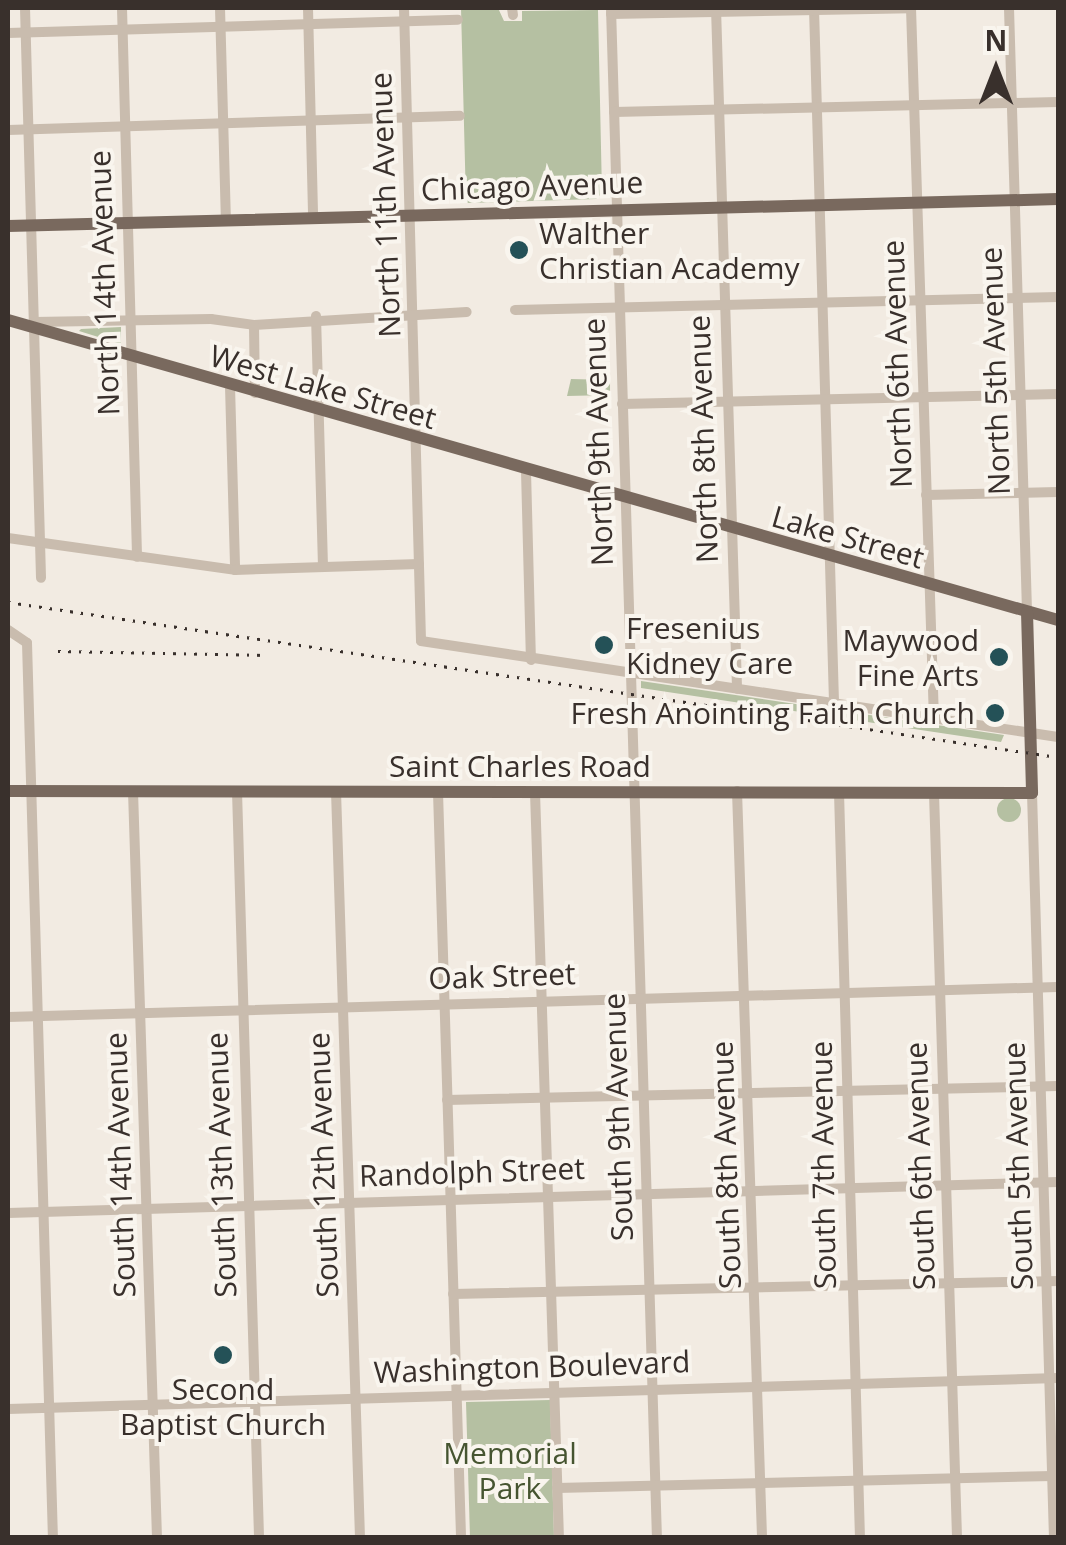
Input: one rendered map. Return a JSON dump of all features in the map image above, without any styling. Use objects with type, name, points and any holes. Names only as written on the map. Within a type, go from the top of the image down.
[{"type":"main road","name":"Chicago Avenue","points":[[8,226],[1058,199]]},
{"type":"main road","name":"West Lake Street","points":[[8,320],[625,500]]},
{"type":"main road","points":[[72,322],[74,340]]},
{"type":"main road","name":"Lake Street","points":[[625,500],[1058,620]]},
{"type":"main road","name":"North 5th Avenue","points":[[1027,612],[1031,753]]},
{"type":"main road","name":"South 5th Avenue","points":[[1031,753],[1032,793]]},
{"type":"main road","name":"Saint Charles Road","points":[[8,791],[1032,793]]},
{"type":"street","points":[[25,8],[41,578]]},
{"type":"street","name":"North 14th Avenue","points":[[122,8],[136,557]]},
{"type":"street","points":[[220,8],[226,220]]},
{"type":"street","points":[[308,8],[313,218]]},
{"type":"street","name":"North 11th Avenue","points":[[404,8],[421,641],[531,660]]},
{"type":"street","points":[[611,11],[911,8]]},
{"type":"street","name":"North 6th Avenue","points":[[911,8],[934,720]]},
{"type":"street","name":"North 5th Avenue","points":[[1009,8],[1027,612]]},
{"type":"street","points":[[814,9],[834,704]]},
{"type":"street","name":"North 8th Avenue","points":[[716,10],[736,689]]},
{"type":"street","name":"North 9th Avenue","points":[[611,11],[630,695]]},
{"type":"street","points":[[8,32],[458,20]]},
{"type":"street","points":[[614,112],[1058,102]]},
{"type":"street","points":[[8,130],[460,116]]},
{"type":"street","points":[[514,310],[1058,297]]},
{"type":"street","points":[[34,325],[130,320],[254,325],[316,316],[467,312]]},
{"type":"street","points":[[316,316],[323,568]]},
{"type":"street","points":[[254,325],[255,393]]},
{"type":"street","points":[[230,386],[235,570]]},
{"type":"street","points":[[622,404],[1058,394]]},
{"type":"street","points":[[526,471],[531,660],[1058,736]]},
{"type":"street","points":[[926,495],[1058,492]]},
{"type":"street","points":[[8,538],[235,570],[419,564]]},
{"type":"street","points":[[8,630],[24,636],[32,791],[53,1538]]},
{"type":"street","name":"South 9th Avenue","points":[[630,695],[656,1538]]},
{"type":"street","name":"South 14th Avenue","points":[[133,791],[157,1538]]},
{"type":"street","name":"South 13th Avenue","points":[[237,791],[259,1538]]},
{"type":"street","name":"South 12th Avenue","points":[[336,791],[360,1538]]},
{"type":"street","name":"South 8th Avenue","points":[[737,791],[762,1538]]},
{"type":"street","points":[[438,792],[461,1538]]},
{"type":"street","points":[[536,792],[558,1538]]},
{"type":"street","name":"South 7th Avenue","points":[[838,792],[860,1538]]},
{"type":"street","name":"South 6th Avenue","points":[[934,793],[956,1538]]},
{"type":"street","name":"South 5th Avenue","points":[[1032,793],[1044,1183],[1052,1281],[1054,1538]]},
{"type":"street","name":"Oak Street","points":[[8,1017],[542,999],[1058,988]]},
{"type":"street","points":[[447,1100],[1058,1086]]},
{"type":"street","name":"Randolph Street","points":[[8,1213],[548,1194],[1058,1182]]},
{"type":"street","points":[[453,1294],[1052,1281]]},
{"type":"street","name":"Washington Boulevard","points":[[8,1409],[1054,1378]]},
{"type":"street","points":[[557,1488],[1053,1476]]},
{"type":"green space","points":[[461,8],[498,8],[504,21],[522,21],[522,11],[598,10],[602,193],[596,199],[466,203]]},
{"type":"green space","points":[[121,327],[121,344],[79,331],[81,329]]},
{"type":"green space","points":[[571,379],[610,380],[610,395],[567,396]]},
{"type":"green space","points":[[641,681],[1004,735],[1001,742],[641,688]]},
{"type":"green space","points":[[1009,798],[1018,801],[1018,819],[1009,822],[1000,819],[997,810],[1000,801]]},
{"type":"green space","name":"Memorial Park","points":[[550,1400],[554,1537],[470,1537],[466,1402]]},
{"type":"railway","points":[[8,602],[1058,757]]},
{"type":"railway","points":[[58,651],[268,655]]},
{"type":"place","name":"Walther Christian Academy","points":[[519,250]]},
{"type":"place","name":"Fresenius Kidney Care","points":[[604,645]]},
{"type":"place","name":"Maywood Fine Arts","points":[[999,657]]},
{"type":"place","name":"Fresh Anointing Faith Church","points":[[995,713]]},
{"type":"place","name":"Second Baptist Church","points":[[223,1355]]}]
